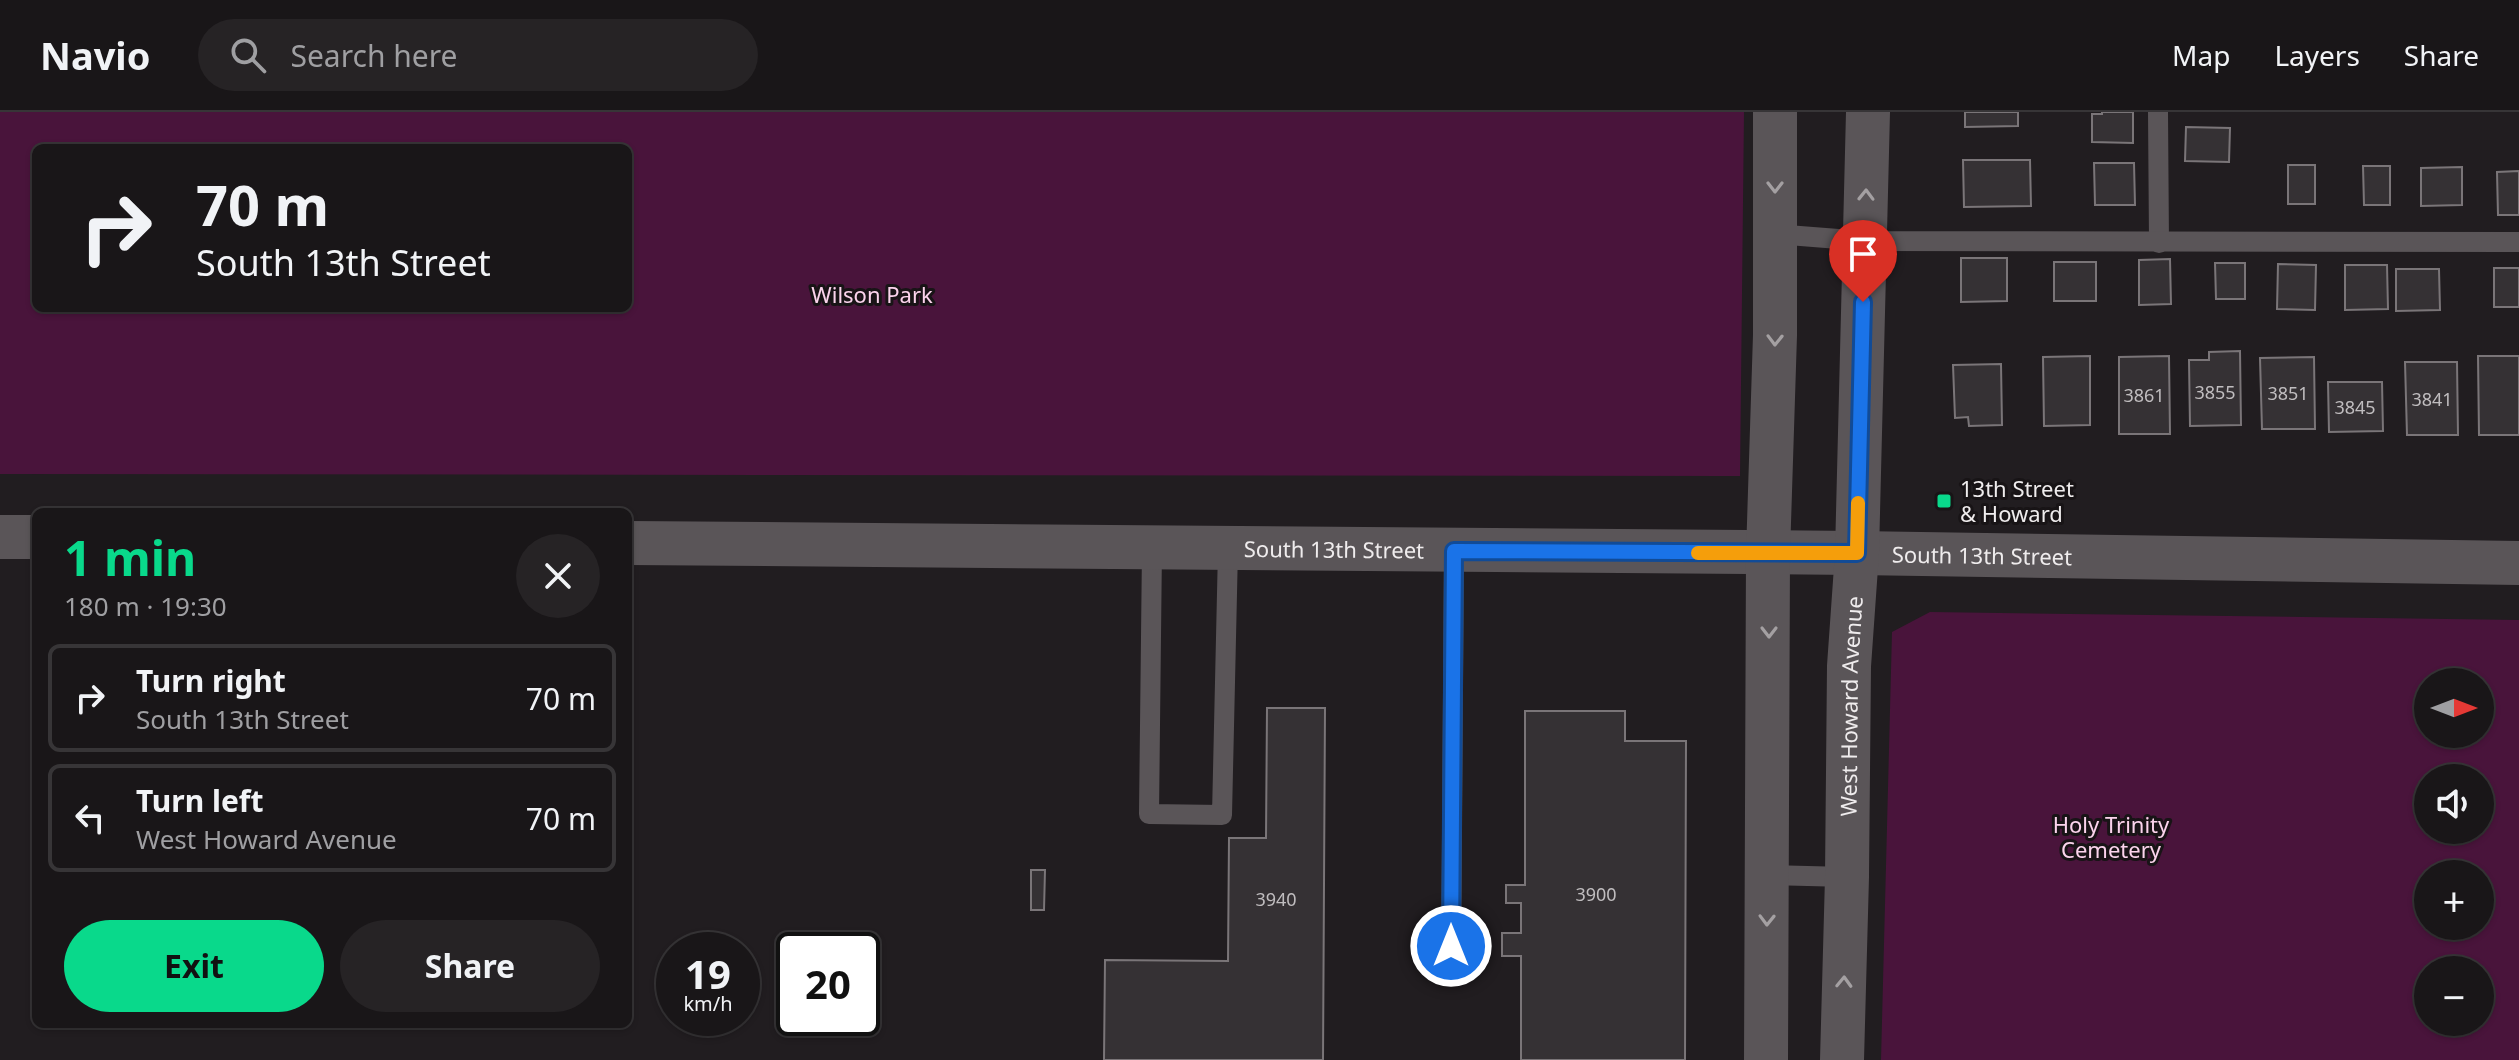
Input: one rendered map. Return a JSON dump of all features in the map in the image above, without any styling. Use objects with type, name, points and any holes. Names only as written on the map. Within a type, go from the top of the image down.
[{"type":"street","points":[[1766,1060],[1768,554],[1775,335],[1775,112]]},
{"type":"street","name":"West Howard Avenue","points":[[1842,1060],[1849,666],[1857,553],[1868,112]]},
{"type":"street","points":[[0,537],[32,537]]},
{"type":"street","name":"South 13th Street","points":[[632,543],[1857,553],[2519,563]]},
{"type":"lane","points":[[2158,112],[2159,243]]},
{"type":"lane","points":[[1775,234],[1864,241],[2519,242]]},
{"type":"lane","points":[[1152,548],[1149,814],[1222,815],[1228,549]]},
{"type":"lane","points":[[1451,975],[1454,551]]},
{"type":"lane","points":[[1768,875],[1847,877]]},
{"type":"green space","name":"Wilson Park","points":[[0,112],[1744,112],[1740,476],[0,474]]},
{"type":"green space","name":"Holy Trinity Cemetery","points":[[1930,612],[2519,620],[2519,1060],[1881,1060],[1892,632]]},
{"type":"building","points":[[1965,112],[2018,112],[2018,126],[1965,127]]},
{"type":"building","points":[[2133,112],[2133,143],[2092,142],[2092,114]]},
{"type":"building","points":[[2186,127],[2230,128],[2229,162],[2185,161]]},
{"type":"building","points":[[1963,160],[2030,160],[2031,206],[1964,207]]},
{"type":"building","points":[[2094,163],[2134,163],[2135,205],[2095,205]]},
{"type":"building","points":[[2288,165],[2315,165],[2315,204],[2288,204]]},
{"type":"building","points":[[2363,166],[2390,166],[2390,205],[2364,205]]},
{"type":"building","points":[[2462,167],[2462,205],[2421,206],[2421,168]]},
{"type":"building","points":[[2519,171],[2519,215],[2498,215],[2497,172]]},
{"type":"building","points":[[1961,258],[2007,258],[2007,301],[1961,302]]},
{"type":"building","points":[[2170,259],[2171,304],[2139,305],[2139,260]]},
{"type":"building","points":[[2054,262],[2096,262],[2096,301],[2054,301]]},
{"type":"building","points":[[2215,263],[2245,263],[2245,299],[2216,299]]},
{"type":"building","points":[[2278,264],[2316,265],[2315,310],[2277,309]]},
{"type":"building","points":[[2345,265],[2387,265],[2388,309],[2345,310]]},
{"type":"building","points":[[2494,268],[2519,268],[2519,307],[2494,307]]},
{"type":"building","points":[[2396,269],[2439,269],[2440,310],[2396,311]]},
{"type":"building","points":[[2240,351],[2241,425],[2190,426],[2189,360],[2209,360],[2209,352]]},
{"type":"building","points":[[2090,356],[2090,425],[2044,426],[2043,357]]},
{"type":"building","points":[[2169,356],[2170,434],[2119,434],[2119,357]]},
{"type":"building","points":[[2478,356],[2519,356],[2519,435],[2479,435]]},
{"type":"building","points":[[2314,357],[2315,429],[2262,429],[2260,358]]},
{"type":"building","points":[[2405,362],[2457,362],[2458,435],[2407,435]]},
{"type":"building","points":[[2001,364],[2002,425],[1969,426],[1968,417],[1955,418],[1953,365]]},
{"type":"building","points":[[2328,382],[2382,382],[2383,431],[2329,432]]},
{"type":"building","points":[[1267,708],[1325,708],[1323,1060],[1104,1060],[1105,960],[1228,961],[1229,838],[1266,838]]},
{"type":"building","points":[[1525,711],[1625,711],[1625,741],[1686,741],[1685,1060],[1521,1060],[1521,956],[1502,956],[1502,933],[1521,933],[1521,903],[1506,903],[1506,885],[1525,885]]},
{"type":"building","points":[[1031,870],[1045,870],[1044,910],[1031,910]]},
{"type":"slow traffic","points":[[1698,553],[1857,553],[1858,503]]},
{"type":"place","name":"13th Street & Howard","points":[[1944,501]]},
{"type":"route","points":[[1451,946],[1454,551],[1857,553],[1863,302]]}]
